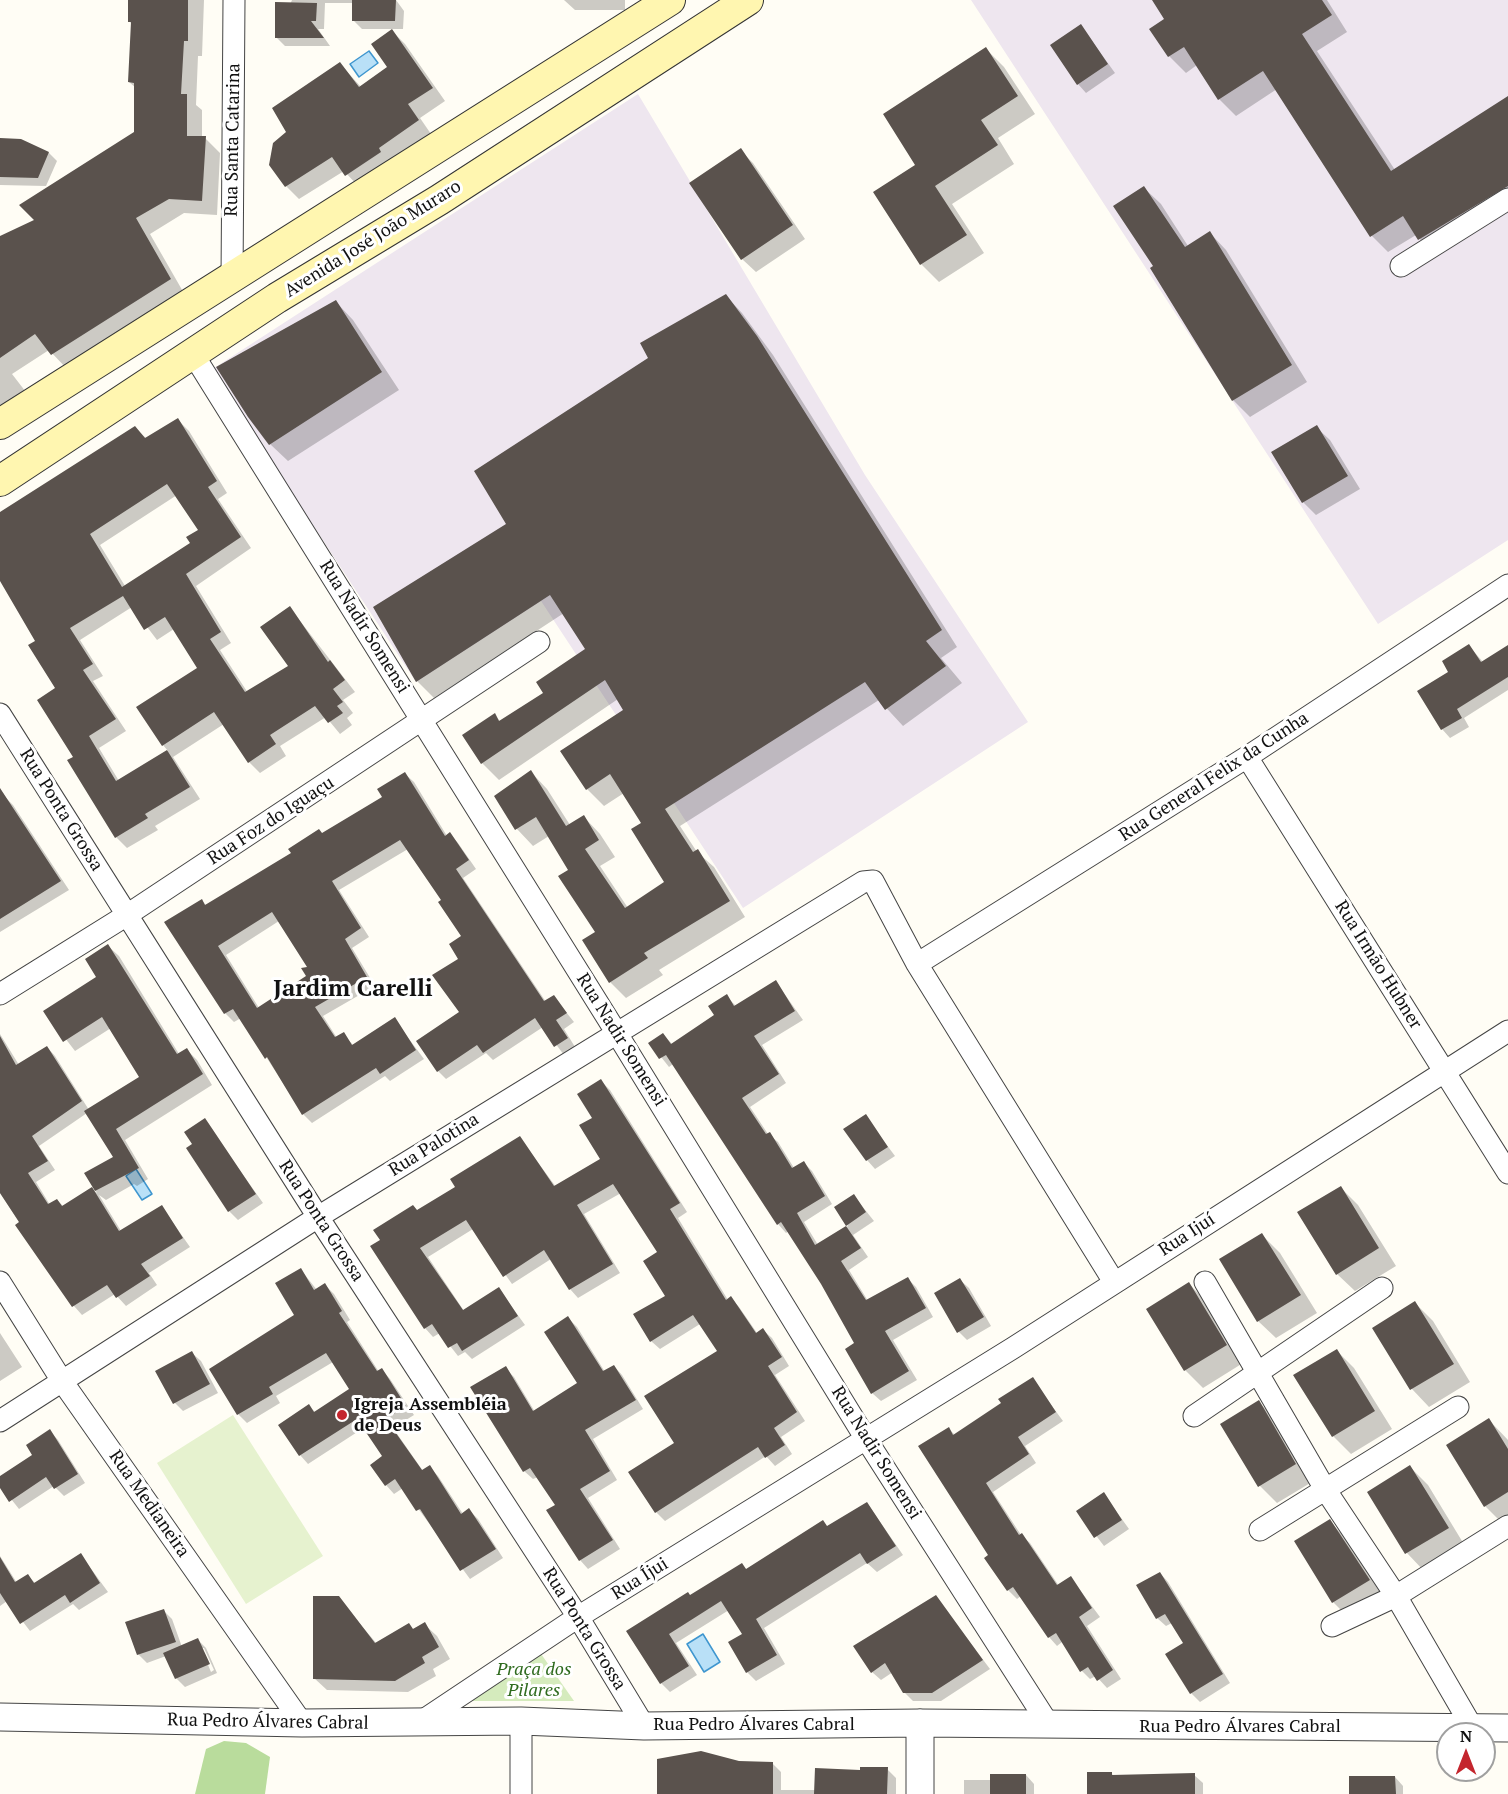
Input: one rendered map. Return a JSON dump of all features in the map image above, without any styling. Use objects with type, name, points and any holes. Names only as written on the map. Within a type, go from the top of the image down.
[{"type":"main road","name":"Avenida José João Muraro","points":[[0,481],[287,292],[439,200],[748,0]]},
{"type":"main road","points":[[0,424],[232,279],[658,4]]},
{"type":"main road","points":[[184,360],[185,324],[193,313],[229,290],[232,279]]},
{"type":"main road","points":[[149,331],[162,337],[184,360]]},
{"type":"street","name":"Rua Santa Catarina","points":[[232,279],[234,0]]},
{"type":"street","points":[[1401,266],[1508,199]]},
{"type":"street","name":"Rua Nadir Somensi","points":[[184,360],[423,721],[866,1439],[1049,1725]]},
{"type":"street","name":"Rua General Felix da Cunha","points":[[917,964],[1247,758],[1508,585]]},
{"type":"street","name":"Rua Foz do Iguaçu","points":[[0,994],[127,915],[539,642]]},
{"type":"street","name":"Rua Ponta Grossa","points":[[0,714],[318,1216],[578,1617],[644,1726]]},
{"type":"street","name":"Rua Irmão Hubner","points":[[1247,758],[1508,1173]]},
{"type":"street","name":"Rua Palotina","points":[[0,1421],[318,1216],[854,886],[873,881],[917,964]]},
{"type":"street","points":[[917,964],[1114,1282]]},
{"type":"street","name":"Rua Ijuí","points":[[866,1439],[1508,1031]]},
{"type":"street","name":"Rua Medianeira","points":[[0,1282],[62,1381],[302,1723]]},
{"type":"street","points":[[1205,1282],[1325,1489],[1396,1596],[1469,1722]]},
{"type":"street","points":[[1194,1416],[1382,1288]]},
{"type":"street","points":[[1260,1530],[1458,1407]]},
{"type":"street","name":"Rua Íjui","points":[[418,1723],[578,1617],[866,1439]]},
{"type":"street","points":[[1332,1626],[1396,1596],[1508,1526]]},
{"type":"street","name":"Rua Pedro Álvares Cabral","points":[[0,1717],[302,1723],[521,1722],[644,1726],[920,1723],[1436,1727]]},
{"type":"street","points":[[521,1722],[521,1794]]},
{"type":"street","points":[[920,1723],[920,1794]]},
{"type":"shaded area","points":[[971,0],[1508,0],[1508,540],[1378,624]]},
{"type":"shaded area","points":[[638,94],[865,475],[1028,722],[743,908],[541,601],[416,682],[211,370]]},
{"type":"green space","points":[[233,1415],[323,1556],[246,1604],[157,1463]]},
{"type":"green space","name":"Praça dos Pilares","points":[[539,1651],[574,1701],[465,1701]]},
{"type":"green space","points":[[224,1741],[246,1743],[270,1757],[265,1794],[195,1794],[206,1749]]},
{"type":"water","points":[[369,51],[378,63],[359,77],[350,64]]},
{"type":"water","points":[[136,1169],[152,1194],[142,1200],[126,1176]]},
{"type":"water","points":[[703,1634],[720,1662],[704,1672],[687,1644]]},
{"type":"building","points":[[128,0],[188,0],[188,41],[184,41],[181,94],[187,94],[187,136],[206,136],[202,201],[169,199],[136,218],[171,279],[51,355],[35,334],[0,358],[0,236],[34,220],[19,205],[134,132],[134,83],[128,82],[131,22],[128,22]]},
{"type":"building","points":[[352,0],[396,0],[395,21],[352,21]]},
{"type":"building","points":[[1152,0],[1322,0],[1332,15],[1302,34],[1391,171],[1508,96],[1508,186],[1418,240],[1403,216],[1370,237],[1263,71],[1218,100],[1184,47],[1168,57],[1149,29],[1164,19]]},
{"type":"building","points":[[275,2],[317,3],[316,21],[311,21],[324,38],[275,38]]},
{"type":"building","points":[[1081,24],[1108,64],[1077,85],[1050,45]]},
{"type":"building","points":[[392,29],[433,88],[408,104],[419,120],[379,148],[381,152],[345,176],[332,157],[285,187],[269,165],[273,143],[286,132],[272,108],[340,62],[359,87],[387,67],[371,44]]},
{"type":"building","points":[[986,47],[1018,96],[981,120],[998,145],[935,186],[967,235],[920,265],[873,192],[915,165],[883,114]]},
{"type":"building","points":[[0,138],[21,139],[49,152],[38,178],[0,177]]},
{"type":"building","points":[[741,148],[793,225],[741,260],[689,183]]},
{"type":"building","points":[[1144,186],[1185,247],[1210,231],[1292,365],[1232,401],[1150,268],[1153,266],[1113,206]]},
{"type":"building","points":[[726,294],[757,336],[942,630],[926,641],[946,666],[885,710],[865,682],[665,809],[693,852],[698,849],[730,901],[644,953],[648,958],[609,983],[582,940],[595,932],[558,876],[568,870],[536,817],[515,830],[494,796],[531,770],[566,826],[584,815],[599,840],[585,849],[625,908],[664,882],[631,829],[641,823],[610,774],[586,790],[560,751],[623,710],[605,680],[481,764],[462,735],[495,713],[499,721],[543,693],[536,682],[585,649],[550,595],[416,682],[373,607],[506,524],[474,471],[648,358],[640,343]]},
{"type":"building","points":[[336,300],[382,372],[269,445],[216,367]]},
{"type":"building","points":[[178,418],[217,481],[208,487],[241,537],[186,574],[221,632],[210,639],[245,692],[288,666],[260,627],[290,606],[328,662],[330,660],[345,680],[333,689],[343,702],[337,706],[343,713],[328,723],[315,706],[270,735],[276,744],[248,763],[214,712],[162,746],[136,707],[197,668],[165,617],[144,630],[123,596],[70,628],[93,664],[83,670],[116,719],[89,736],[116,781],[167,750],[190,787],[145,814],[148,818],[115,838],[67,760],[73,757],[37,700],[55,688],[28,645],[35,641],[0,581],[0,512],[135,426],[145,438]],"holes":[[[167,484],[198,530],[186,537],[190,543],[122,587],[90,534]]]},
{"type":"building","points":[[1317,425],[1348,476],[1302,503],[1271,452]]},
{"type":"building","points":[[1469,644],[1481,662],[1508,645],[1508,677],[1457,709],[1462,718],[1441,730],[1417,691],[1448,672],[1442,661]]},
{"type":"building","points":[[405,772],[445,836],[450,832],[469,860],[456,869],[544,1001],[554,995],[567,1013],[556,1020],[568,1038],[554,1047],[535,1018],[483,1053],[477,1045],[437,1072],[416,1041],[459,1012],[432,975],[458,959],[449,944],[461,936],[438,902],[441,900],[400,840],[332,881],[361,928],[345,939],[367,977],[315,1007],[335,1037],[344,1032],[352,1045],[395,1017],[416,1050],[380,1074],[376,1068],[302,1115],[267,1057],[265,1059],[233,1009],[224,1014],[164,922],[202,899],[205,905],[291,853],[288,849],[319,829],[322,833],[382,797],[377,789]],"holes":[[[272,912],[307,967],[301,968],[306,976],[257,1008],[218,946]]]},
{"type":"building","points":[[0,788],[61,881],[0,919]]},
{"type":"building","points":[[108,944],[177,1054],[187,1048],[203,1074],[116,1129],[139,1168],[95,1191],[84,1173],[113,1157],[84,1111],[139,1077],[102,1017],[63,1042],[43,1011],[96,977],[85,959]]},
{"type":"building","points":[[776,980],[795,1011],[754,1036],[779,1074],[742,1098],[766,1134],[770,1132],[792,1168],[804,1161],[825,1196],[797,1213],[815,1245],[846,1226],[861,1248],[841,1261],[866,1300],[908,1277],[926,1308],[885,1331],[909,1371],[871,1394],[845,1349],[854,1343],[821,1284],[781,1222],[777,1225],[666,1055],[659,1059],[648,1043],[663,1033],[671,1044],[714,1015],[708,1006],[727,994],[734,1006]]},
{"type":"building","points":[[0,1036],[16,1065],[47,1046],[82,1101],[32,1136],[48,1161],[28,1173],[48,1204],[57,1199],[62,1206],[92,1187],[119,1231],[162,1205],[183,1238],[141,1264],[150,1276],[116,1298],[107,1285],[72,1307],[15,1225],[19,1222],[0,1193]]},
{"type":"building","points":[[601,1079],[680,1203],[670,1209],[726,1300],[731,1296],[756,1333],[763,1328],[782,1357],[768,1366],[797,1412],[774,1428],[785,1445],[765,1458],[758,1447],[655,1513],[628,1472],[674,1443],[644,1396],[717,1351],[693,1315],[650,1342],[633,1314],[665,1296],[643,1261],[657,1252],[613,1184],[577,1205],[613,1264],[569,1290],[544,1250],[503,1277],[466,1220],[420,1248],[463,1310],[499,1287],[518,1316],[462,1351],[457,1343],[448,1348],[432,1324],[424,1329],[370,1246],[380,1240],[373,1230],[413,1205],[417,1210],[455,1187],[450,1179],[520,1136],[554,1186],[600,1159],[579,1125],[592,1118],[577,1094]]},
{"type":"building","points":[[866,1114],[888,1147],[866,1161],[843,1129]]},
{"type":"building","points":[[205,1118],[256,1194],[228,1212],[186,1148],[192,1144],[184,1132]]},
{"type":"building","points":[[1341,1186],[1379,1248],[1336,1275],[1297,1212]]},
{"type":"building","points":[[854,1194],[866,1212],[846,1226],[834,1207]]},
{"type":"building","points":[[1262,1233],[1301,1295],[1257,1322],[1219,1259]]},
{"type":"building","points":[[301,1268],[314,1290],[325,1283],[342,1311],[339,1313],[377,1371],[382,1368],[406,1406],[386,1419],[422,1470],[430,1465],[461,1514],[469,1508],[496,1549],[460,1571],[420,1509],[416,1511],[395,1479],[385,1486],[370,1465],[382,1456],[357,1419],[299,1456],[278,1425],[309,1404],[314,1412],[349,1389],[326,1353],[269,1387],[273,1394],[237,1415],[209,1369],[294,1315],[275,1283]]},
{"type":"building","points":[[960,1278],[984,1317],[957,1333],[934,1293]]},
{"type":"building","points":[[1189,1282],[1227,1345],[1184,1371],[1146,1309]]},
{"type":"building","points":[[1415,1301],[1454,1364],[1410,1390],[1372,1328]]},
{"type":"building","points":[[568,1316],[603,1371],[614,1365],[636,1400],[585,1430],[610,1471],[580,1489],[613,1540],[579,1561],[546,1510],[555,1505],[530,1468],[523,1472],[470,1387],[506,1366],[533,1411],[577,1383],[544,1332]]},
{"type":"building","points":[[1337,1349],[1375,1411],[1332,1437],[1293,1375]]},
{"type":"building","points":[[192,1351],[210,1384],[173,1404],[155,1371]]},
{"type":"building","points":[[1033,1377],[1056,1412],[1018,1437],[1029,1454],[986,1483],[1019,1535],[1022,1533],[1057,1585],[1071,1576],[1092,1608],[1079,1617],[1113,1670],[1097,1681],[1088,1667],[1080,1672],[1056,1633],[1048,1638],[1013,1587],[1007,1591],[984,1558],[988,1555],[918,1446],[949,1427],[953,1435],[1001,1403],[998,1399]]},
{"type":"building","points":[[1259,1400],[1296,1464],[1258,1487],[1220,1424]]},
{"type":"building","points":[[1489,1418],[1508,1449],[1508,1492],[1484,1507],[1446,1445]]},
{"type":"building","points":[[50,1429],[78,1474],[54,1489],[46,1477],[9,1502],[0,1488],[0,1476],[32,1455],[26,1445]]},
{"type":"building","points":[[1410,1465],[1449,1528],[1405,1554],[1367,1492]]},
{"type":"building","points":[[1104,1492],[1122,1520],[1094,1538],[1076,1511]]},
{"type":"building","points":[[867,1502],[896,1546],[867,1564],[860,1553],[756,1619],[777,1655],[746,1673],[728,1642],[742,1634],[721,1601],[669,1634],[689,1666],[660,1684],[626,1631],[688,1592],[690,1595],[742,1563],[746,1569],[823,1520],[827,1526]]},
{"type":"building","points":[[1330,1519],[1370,1580],[1332,1603],[1294,1541]]},
{"type":"building","points":[[81,1553],[100,1583],[70,1603],[65,1595],[20,1624],[0,1593],[0,1557],[15,1582],[28,1574],[34,1583]]},
{"type":"building","points":[[1160,1572],[1223,1674],[1190,1694],[1165,1654],[1183,1643],[1165,1614],[1156,1619],[1136,1585]]},
{"type":"building","points":[[936,1595],[983,1660],[932,1693],[903,1693],[885,1663],[871,1673],[853,1646]]},
{"type":"building","points":[[313,1596],[339,1596],[375,1643],[409,1623],[413,1629],[425,1622],[439,1647],[422,1657],[425,1663],[395,1681],[313,1679]]},
{"type":"building","points":[[164,1609],[176,1642],[137,1655],[125,1622]]},
{"type":"building","points":[[198,1638],[210,1664],[175,1679],[163,1653]]},
{"type":"building","points":[[701,1751],[739,1761],[773,1762],[773,1794],[657,1794],[657,1759]]},
{"type":"building","points":[[860,1767],[888,1767],[887,1794],[814,1794],[815,1768],[860,1770]]},
{"type":"building","points":[[1087,1772],[1112,1772],[1112,1775],[1195,1773],[1195,1794],[1087,1794]]},
{"type":"building","points":[[990,1774],[1026,1774],[1026,1794],[990,1794]]},
{"type":"building","points":[[1349,1776],[1395,1776],[1396,1794],[1349,1794]]},
{"type":"place","name":"Igreja Assembléia de Deus","points":[[342,1415]]},
{"type":"district","name":"Jardim Carelli","points":[[353,989]]}]
